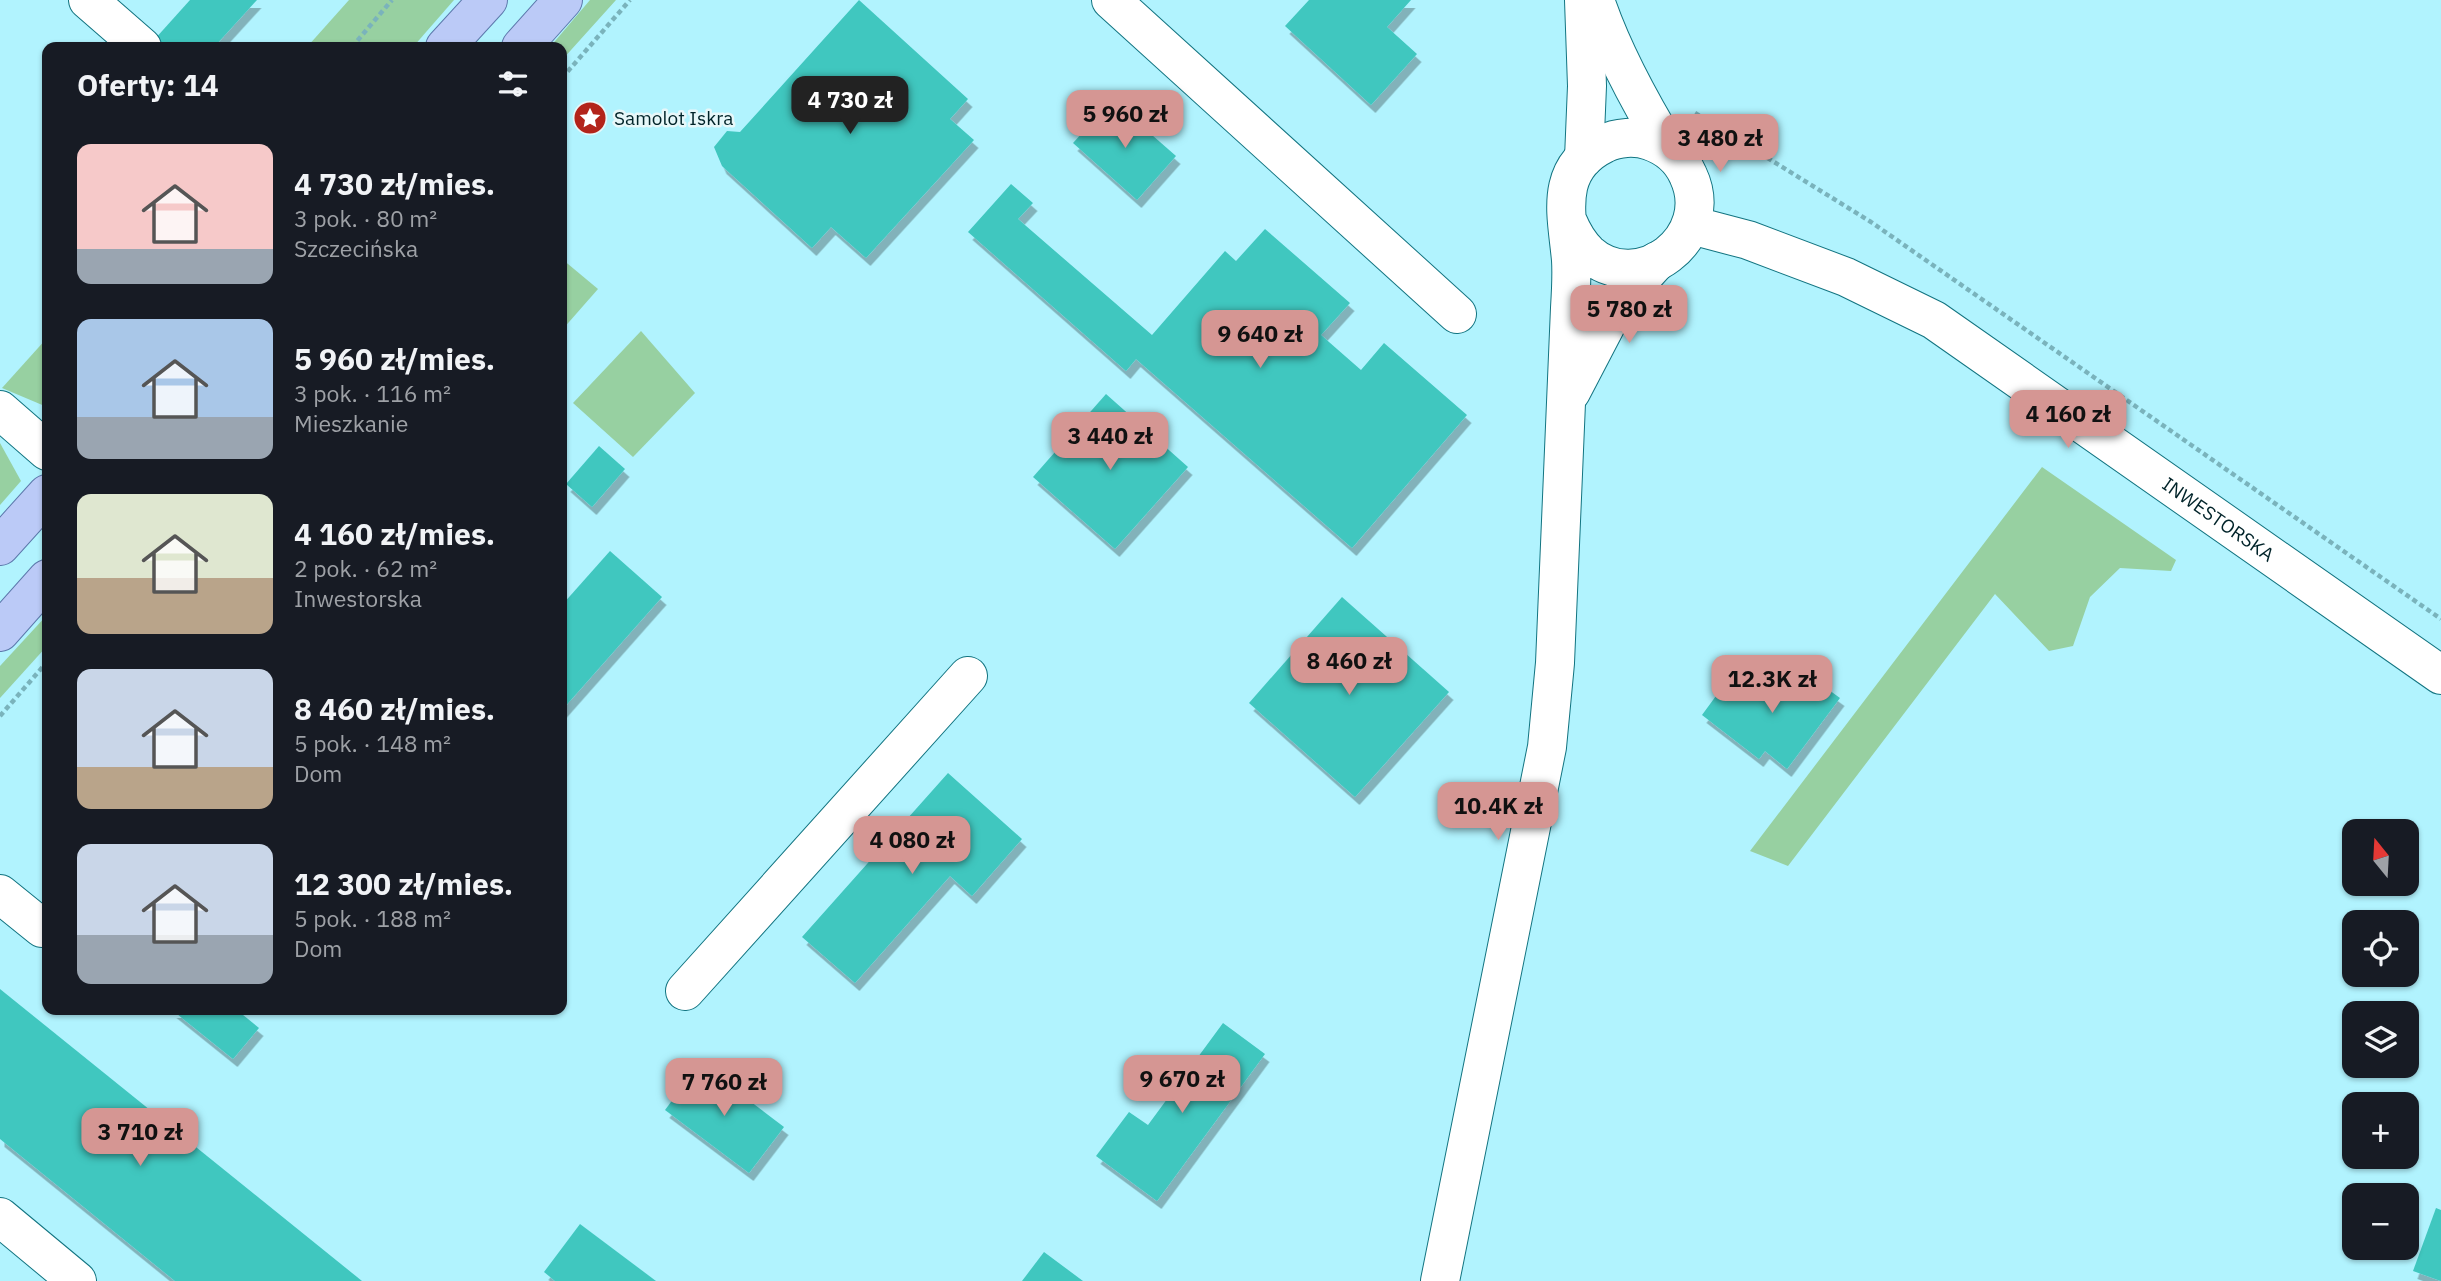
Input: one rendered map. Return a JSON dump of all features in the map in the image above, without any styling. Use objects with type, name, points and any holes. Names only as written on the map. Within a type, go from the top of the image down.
[{"type":"main road","points":[[450,42],[488,0]]},
{"type":"main road","points":[[525,42],[563,0]]},
{"type":"main road","points":[[0,546],[42,500]]},
{"type":"main road","points":[[0,632],[42,585]]},
{"type":"street","points":[[88,0],[136,42]]},
{"type":"street","points":[[1111,0],[1457,314]]},
{"type":"street","points":[[1584,0],[1587,86],[1584,158]]},
{"type":"street","points":[[1568,222],[1577,240],[1590,255],[1608,264],[1628,268],[1648,265],[1666,257],[1681,243],[1691,225],[1695,206],[1693,185],[1684,165],[1669,150],[1649,116],[1603,23],[1595,0]]},
{"type":"street","points":[[1440,1281],[1547,747],[1555,663],[1571,266],[1564,203],[1576,166],[1590,151],[1608,142],[1628,138],[1650,141],[1669,150]]},
{"type":"street","name":"INWESTORSKA","points":[[1691,225],[1748,240],[1846,277],[1934,320],[2441,675]]},
{"type":"street","points":[[1565,403],[1607,323],[1657,261]]},
{"type":"street","points":[[0,410],[42,447]]},
{"type":"street","points":[[685,991],[968,676]]},
{"type":"street","points":[[0,894],[42,928]]},
{"type":"street","points":[[0,1217],[77,1281]]},
{"type":"path","points":[[356,42],[393,0]]},
{"type":"path","points":[[567,72],[630,0]]},
{"type":"path","points":[[1689,108],[1699,117],[1871,222],[2441,619]]},
{"type":"path","points":[[0,716],[42,669]]},
{"type":"green space","points":[[349,0],[454,0],[417,42],[311,42]]},
{"type":"green space","points":[[590,0],[616,0],[567,54],[567,42],[554,42]]},
{"type":"green space","points":[[567,263],[598,289],[567,324]]},
{"type":"green space","points":[[641,331],[695,393],[633,457],[573,403]]},
{"type":"green space","points":[[42,344],[42,405],[2,388]]},
{"type":"green space","points":[[0,443],[21,481],[0,505]]},
{"type":"green space","points":[[2042,467],[2176,560],[2171,571],[2120,568],[2090,597],[2073,646],[2049,651],[1995,594],[1788,866],[1750,851]]},
{"type":"green space","points":[[42,620],[42,652],[0,698],[0,666]]},
{"type":"building","points":[[190,0],[257,0],[219,42],[154,40]]},
{"type":"building","points":[[859,0],[968,99],[950,119],[974,140],[866,258],[831,227],[812,248],[722,166],[714,147],[727,131],[740,132]]},
{"type":"building","points":[[1309,0],[1411,0],[1387,27],[1417,54],[1371,105],[1285,26]]},
{"type":"building","points":[[1112,100],[1176,156],[1137,200],[1073,143]]},
{"type":"building","points":[[1011,184],[1033,203],[1018,219],[1152,335],[1225,251],[1236,261],[1265,229],[1350,303],[1321,335],[1361,370],[1384,343],[1467,415],[1352,548],[1136,359],[1126,371],[968,232]]},
{"type":"building","points":[[1106,394],[1188,467],[1115,549],[1033,477]]},
{"type":"building","points":[[599,446],[625,469],[592,507],[567,483]]},
{"type":"building","points":[[610,551],[662,597],[567,704],[567,599]]},
{"type":"building","points":[[1342,597],[1449,692],[1355,797],[1249,703]]},
{"type":"building","points":[[1775,667],[1803,688],[1811,677],[1840,698],[1787,769],[1765,751],[1759,759],[1702,715],[1724,685],[1737,696],[1755,671],[1766,679]]},
{"type":"building","points":[[948,773],[1022,839],[972,896],[950,876],[855,983],[802,937]]},
{"type":"building","points":[[0,989],[362,1281],[175,1281],[0,1139]]},
{"type":"building","points":[[178,1015],[243,1015],[259,1028],[233,1059]]},
{"type":"building","points":[[1223,1023],[1265,1054],[1157,1201],[1096,1156],[1129,1112],[1148,1125]]},
{"type":"building","points":[[700,1063],[784,1127],[749,1173],[665,1110]]},
{"type":"building","points":[[2436,1208],[2441,1210],[2441,1281],[2413,1271]]},
{"type":"building","points":[[580,1224],[656,1281],[555,1281],[544,1272]]},
{"type":"building","points":[[1044,1252],[1083,1281],[1022,1281]]},
{"type":"place","name":"Samolot Iskra","points":[[590,118]]}]
